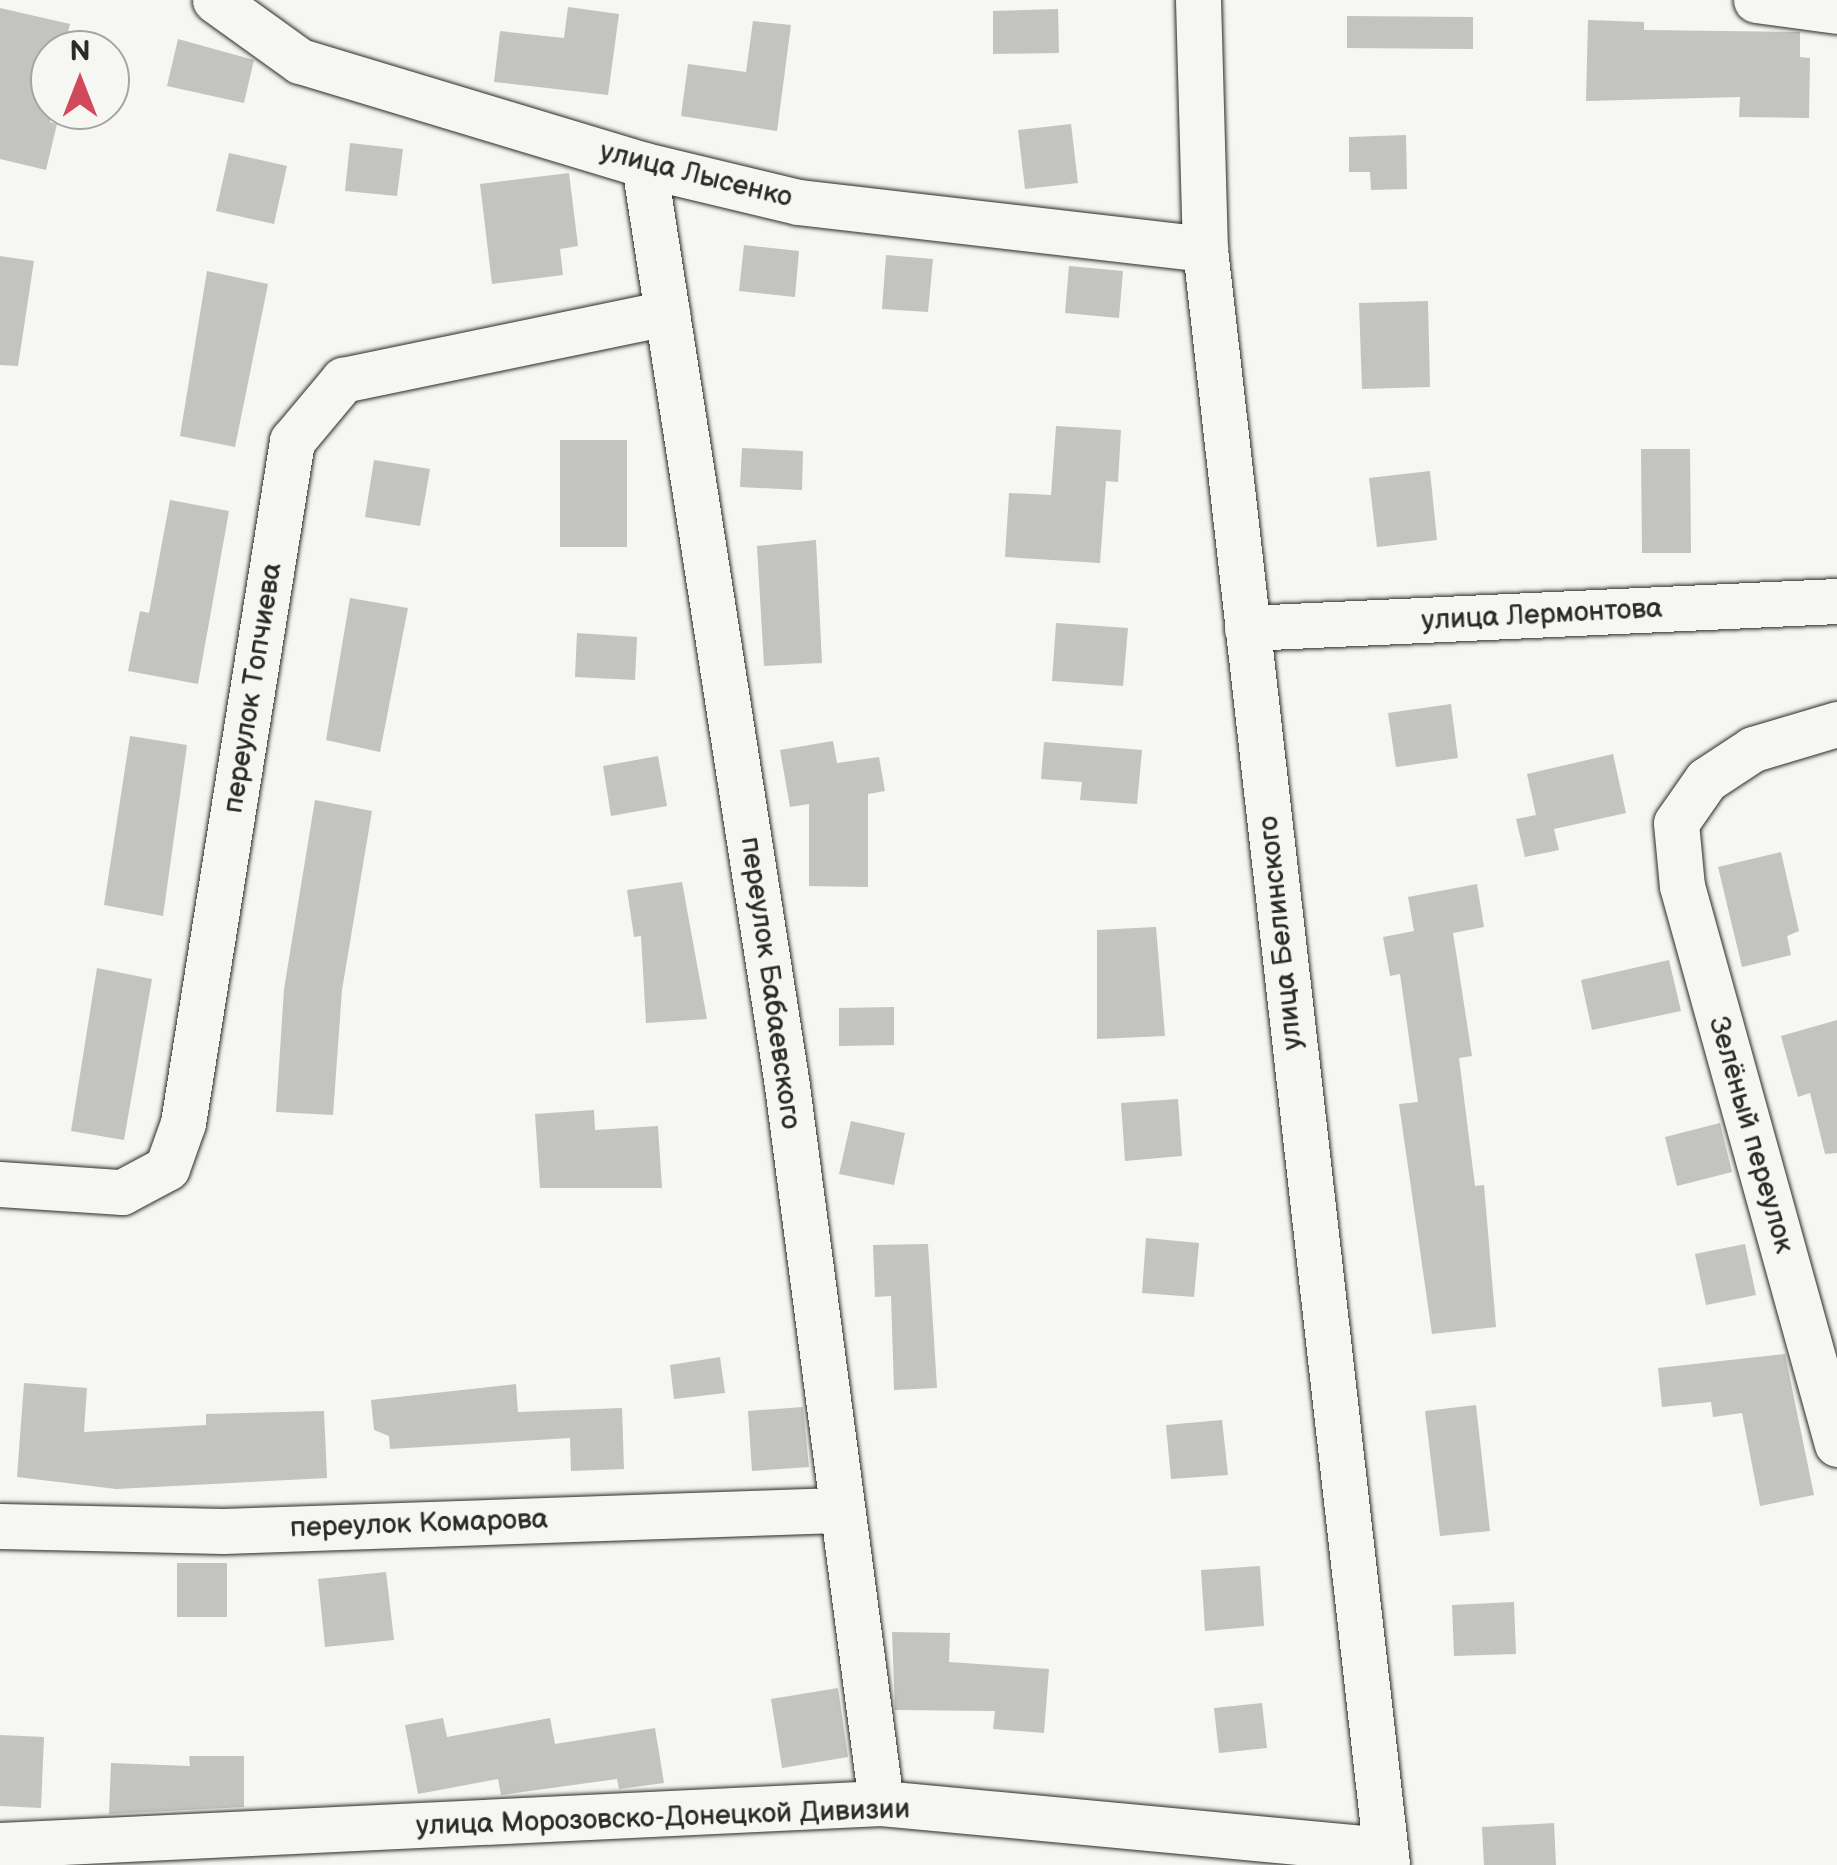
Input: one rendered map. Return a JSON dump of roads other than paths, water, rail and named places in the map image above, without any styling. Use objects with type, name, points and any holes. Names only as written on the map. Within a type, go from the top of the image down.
[{"type":"street","name":"улица Лысенко","points":[[216,0],[300,61],[644,164],[798,202],[1205,249]]},
{"type":"street","name":"улица Белинского","points":[[1198,0],[1205,249],[1385,1857]]},
{"type":"street","points":[[1756,0],[1837,11]]},
{"type":"street","name":"переулок Бабаевского","points":[[644,164],[787,1086],[838,1510],[880,1803]]},
{"type":"street","name":"переулок Топчиева","points":[[0,1184],[122,1192],[167,1168],[183,1123],[292,441],[343,380],[667,313]]},
{"type":"street","name":"улица Лермонтова","points":[[1248,628],[1837,601]]},
{"type":"street","name":"Зелёный переулок","points":[[1837,724],[1753,749],[1706,780],[1676,823],[1682,886],[1837,1444]]},
{"type":"street","name":"переулок Комарова","points":[[0,1526],[223,1531],[838,1510]]},
{"type":"street","name":"улица Морозовско-Донецкой Дивизии","points":[[0,1846],[165,1854],[880,1803],[1385,1857]]}]
